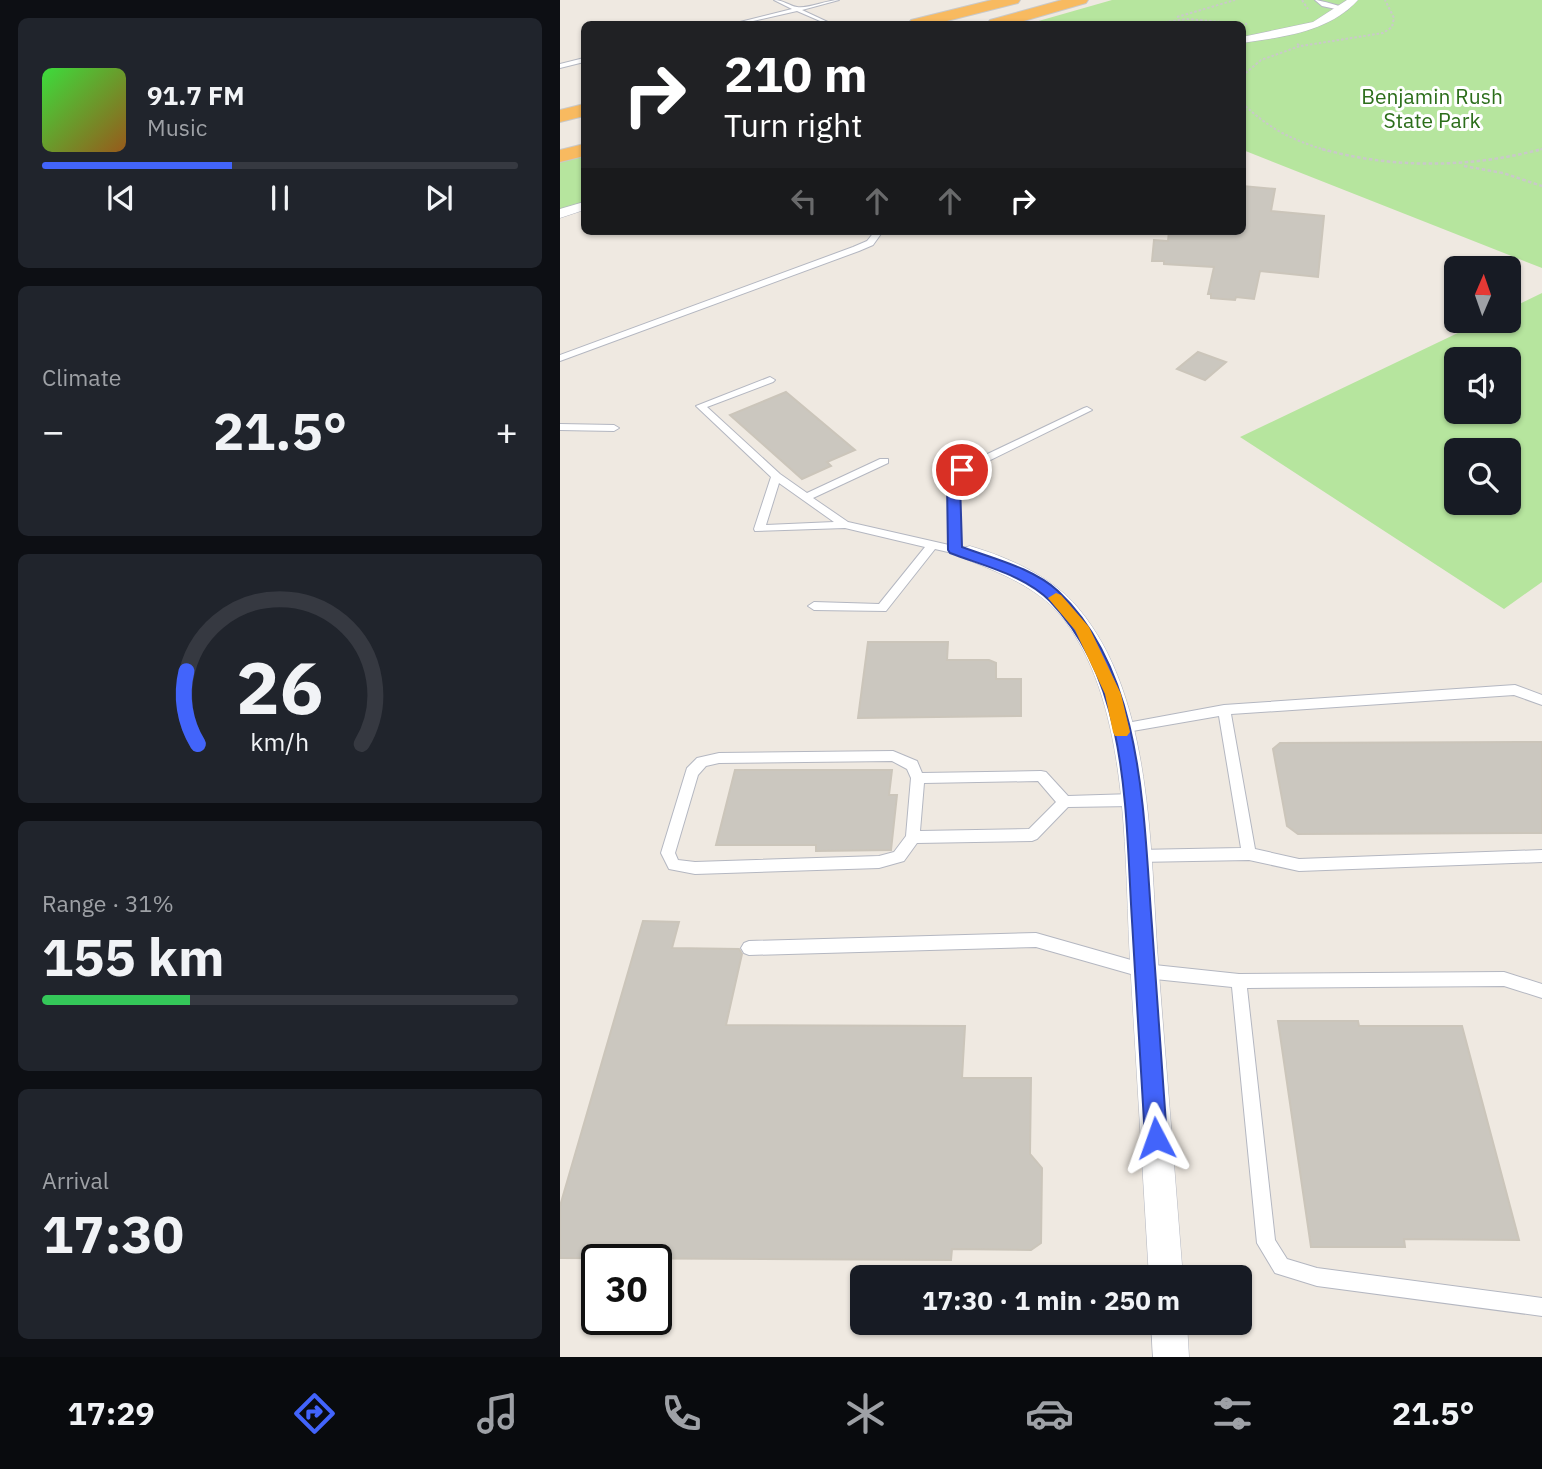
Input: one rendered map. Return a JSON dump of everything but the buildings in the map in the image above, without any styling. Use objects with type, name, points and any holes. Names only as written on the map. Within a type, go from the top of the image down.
[{"type":"highway","points":[[929,21],[1012,0]]},
{"type":"highway","points":[[967,21],[1041,0]]},
{"type":"highway","points":[[1006,21],[1080,0]]},
{"type":"highway","points":[[1031,21],[1097,0]]},
{"type":"highway","points":[[560,116],[581,111]]},
{"type":"highway","points":[[560,130],[581,124]]},
{"type":"highway","points":[[560,144],[581,138]]},
{"type":"highway","points":[[560,156],[581,151]]},
{"type":"street","points":[[1246,39],[1316,25],[1345,9],[1353,0]]},
{"type":"street","points":[[560,214],[581,207]]},
{"type":"street","points":[[963,551],[1035,580],[1053,596],[1082,627],[1113,694],[1132,780],[1165,1265]]},
{"type":"street","points":[[1170,1335],[1171,1357]]},
{"type":"lane","points":[[777,0],[823,21]]},
{"type":"lane","points":[[748,21],[836,0]]},
{"type":"lane","points":[[1318,0],[1318,3],[1345,9]]},
{"type":"lane","points":[[560,66],[581,61]]},
{"type":"lane","points":[[560,358],[856,250],[870,243],[876,235]]},
{"type":"lane","points":[[770,380],[701,406],[776,476],[845,525]]},
{"type":"lane","points":[[776,476],[760,529],[845,525],[963,551],[953,483],[962,470],[1087,410]]},
{"type":"lane","points":[[560,427],[614,428]]},
{"type":"lane","points":[[806,497],[884,461]]},
{"type":"lane","points":[[814,606],[882,608],[933,544]]},
{"type":"lane","points":[[1121,729],[1224,710],[1515,690],[1542,700]]},
{"type":"lane","points":[[1224,710],[1249,854]]},
{"type":"lane","points":[[893,756],[912,765],[918,778],[913,837],[899,857],[879,862],[695,868],[674,865],[668,853],[692,772],[702,762],[719,758],[893,756]]},
{"type":"lane","points":[[918,778],[1041,776],[1065,802]]},
{"type":"lane","points":[[913,837],[1032,835],[1065,802],[1133,800]]},
{"type":"lane","points":[[1137,856],[1249,854],[1299,865],[1542,856]]},
{"type":"lane","points":[[750,948],[1036,940],[1145,971],[1239,981],[1504,979],[1542,991]]},
{"type":"lane","points":[[1239,981],[1265,1243],[1281,1267],[1317,1278],[1542,1307]]},
{"type":"path","points":[[1163,21],[1235,0]]},
{"type":"path","points":[[1246,72],[1268,56],[1301,46],[1383,33],[1392,27],[1394,18],[1385,0]]},
{"type":"path","points":[[1171,21],[1205,18],[1229,21]]},
{"type":"path","points":[[1246,23],[1253,24]]},
{"type":"path","points":[[1294,43],[1301,46]]},
{"type":"path","points":[[1246,107],[1256,118],[1276,130],[1332,151],[1378,160],[1456,165],[1503,173],[1542,186]]},
{"type":"path","points":[[1456,165],[1523,156],[1542,149]]},
{"type":"green space","name":"Benjamin Rush State Park","points":[[1112,0],[1542,0],[1542,268],[1521,260],[1521,256],[1512,256],[1246,151],[1246,21],[1038,21]]},
{"type":"green space","points":[[581,154],[581,205],[560,211],[560,160]]},
{"type":"green space","points":[[1542,293],[1542,582],[1504,609],[1240,437],[1458,333],[1521,333],[1521,303]]},
{"type":"slow traffic","points":[[1056,598],[1082,627],[1113,694],[1121,732]]},
{"type":"route","points":[[962,470],[953,483],[956,550],[970,553],[1035,580],[1053,596],[1082,627],[1113,694],[1132,780],[1156,1138]]}]
